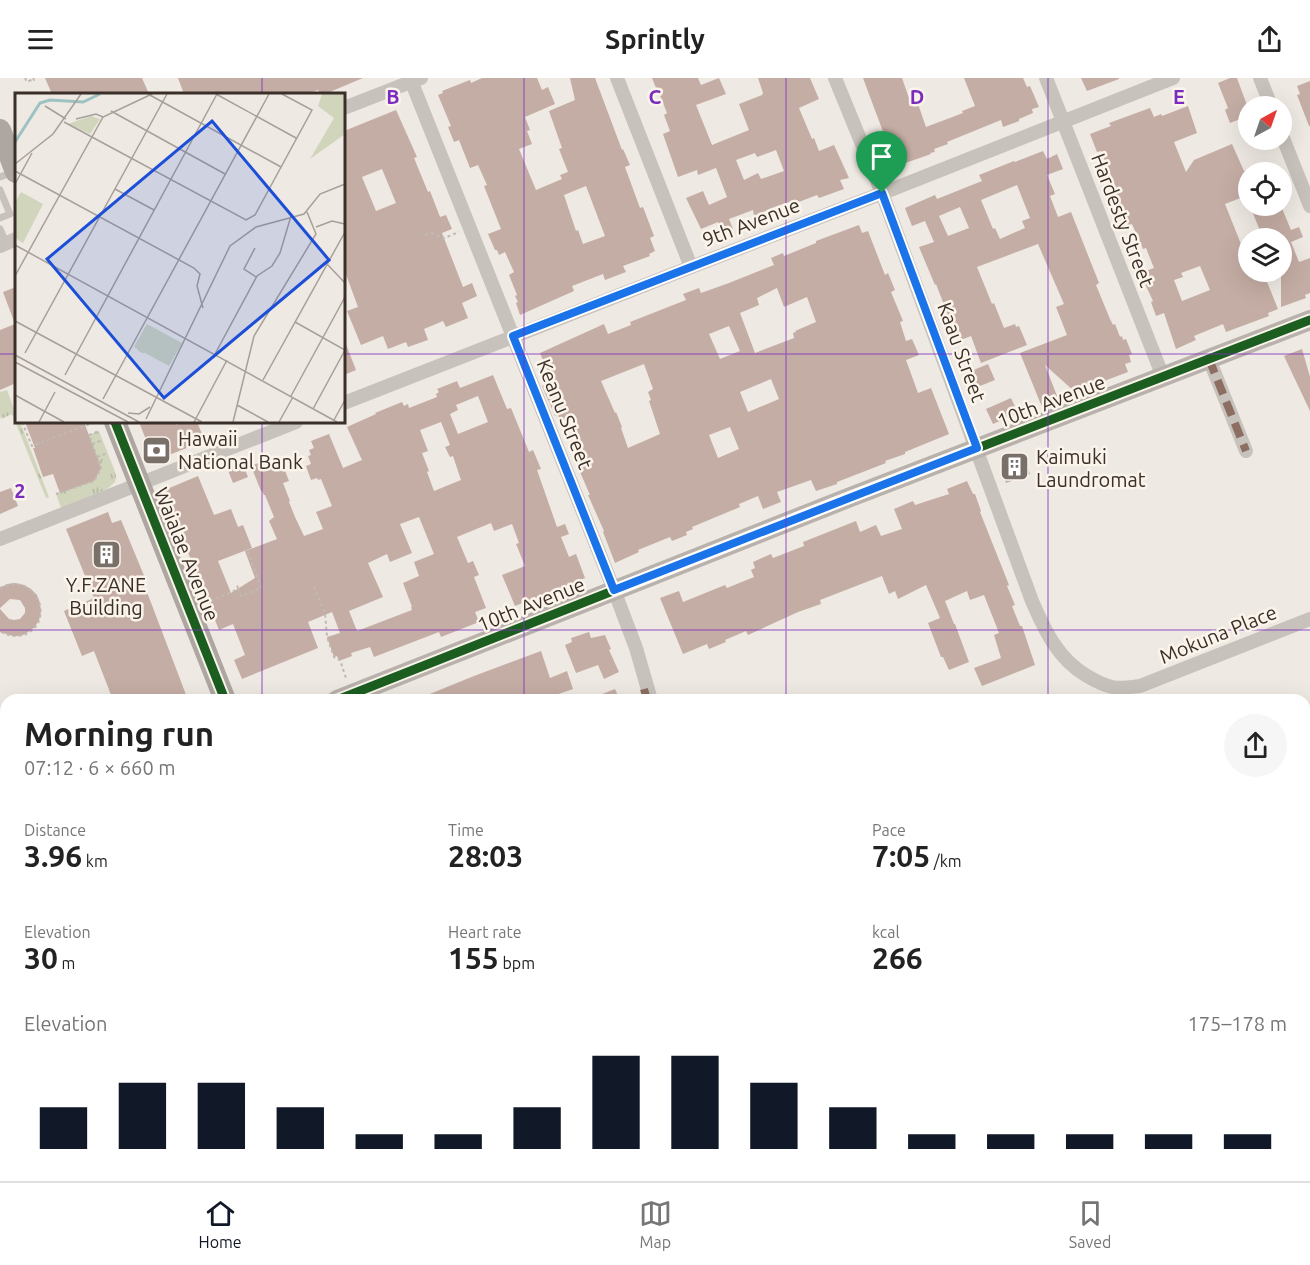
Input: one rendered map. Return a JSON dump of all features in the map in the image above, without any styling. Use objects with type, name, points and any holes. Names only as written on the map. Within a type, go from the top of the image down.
[{"type":"main road","points":[[0,130],[15,169]]},
{"type":"main road","name":"Waialae Avenue","points":[[106,431],[139,483],[223,694]]},
{"type":"street","points":[[617,78],[691,267]]},
{"type":"street","name":"Kaau Street","points":[[835,78],[882,193],[1029,594],[1052,643],[1065,659],[1094,680],[1110,687],[1140,686]]},
{"type":"street","name":"Hardesty Street","points":[[1046,78],[1163,377]]},
{"type":"street","name":"9th Avenue","points":[[345,403],[1173,78]]},
{"type":"street","points":[[1260,78],[1267,96]]},
{"type":"street","points":[[345,108],[414,79]]},
{"type":"street","name":"Keanu Street","points":[[414,79],[614,590],[636,648],[649,694]]},
{"type":"street","points":[[1288,150],[1310,206]]},
{"type":"street","name":"10th Avenue","points":[[352,694],[977,448],[1310,320]]},
{"type":"street","points":[[1209,359],[1246,451]]},
{"type":"street","points":[[0,539],[293,423]]},
{"type":"street","name":"Mokuna Place","points":[[1140,686],[1310,619]]},
{"type":"lane","points":[[0,177],[15,172]]},
{"type":"lane","points":[[0,190],[13,212],[0,218]]},
{"type":"lane","points":[[0,229],[7,243]]},
{"type":"path","points":[[25,78],[27,82],[33,78]]},
{"type":"path","points":[[425,235],[436,231]]},
{"type":"path","points":[[430,233],[443,238],[460,232]]},
{"type":"path","points":[[22,423],[32,446],[92,423]]},
{"type":"path","points":[[92,444],[106,431]]},
{"type":"path","points":[[56,494],[94,481],[101,468],[89,435],[106,431]]},
{"type":"path","points":[[97,457],[108,453]]},
{"type":"path","points":[[236,583],[241,596],[261,588],[248,552]]},
{"type":"path","points":[[0,588],[15,583],[31,589],[37,596],[41,612],[35,627],[21,636],[0,632]]},
{"type":"path","points":[[314,587],[325,613],[327,637],[334,657],[340,660],[348,684]]},
{"type":"path","points":[[201,604],[238,588]]},
{"type":"path","points":[[41,612],[45,614]]},
{"type":"green space","points":[[7,390],[15,411],[15,421],[12,414],[1,419],[0,392]]},
{"type":"green space","points":[[16,423],[20,423],[49,497],[46,498]]},
{"type":"green space","points":[[99,431],[114,469],[115,482],[107,489],[61,508],[56,494],[94,481],[89,435]]},
{"type":"building","points":[[45,78],[142,78],[149,93],[52,93]]},
{"type":"building","points":[[178,78],[363,78],[327,93],[320,93],[318,90],[309,93],[184,93]]},
{"type":"building","points":[[482,78],[537,78],[542,90],[548,87],[555,104],[525,117],[532,144],[519,149],[536,190],[562,179],[560,175],[568,172],[549,111],[575,100],[570,78],[595,78],[622,150],[630,165],[625,167],[640,208],[643,207],[654,236],[650,238],[655,251],[649,254],[650,256],[623,266],[626,272],[605,280],[603,274],[572,286],[574,291],[520,315],[516,303],[518,302],[515,296],[517,295],[509,275],[514,272],[505,252],[499,255],[488,234],[501,229],[484,186],[487,185],[478,165],[470,168],[459,140],[454,142],[448,127],[451,126],[438,95],[443,93],[442,91],[470,80],[471,83]],"holes":[[[586,186],[605,236],[583,244],[578,230],[576,231],[564,195]]]},
{"type":"building","points":[[652,78],[698,78],[701,85],[719,78],[726,94],[696,105],[712,145],[749,130],[739,104],[762,95],[758,78],[810,78],[819,99],[799,108],[819,151],[834,145],[849,178],[840,180],[844,189],[819,198],[817,195],[791,205],[789,202],[754,216],[753,210],[729,219],[733,229],[722,233],[718,222],[701,229],[686,198],[703,191],[709,205],[727,197],[716,168],[698,175],[697,170],[678,177],[663,134],[670,131],[664,115],[667,113]],"holes":[[[776,150],[784,171],[761,179],[758,173],[744,180],[736,160],[755,153],[757,157]]]},
{"type":"building","points":[[863,78],[902,78],[911,104],[917,101],[926,127],[975,106],[964,78],[1023,78],[1027,87],[1030,86],[1039,107],[1032,109],[1033,113],[1019,121],[1003,127],[1001,120],[947,142],[948,144],[934,149],[935,152],[931,154],[894,167],[891,160],[888,161],[882,147],[888,145]]},
{"type":"building","points":[[1081,78],[1119,78],[1119,79],[1087,91]]},
{"type":"building","points":[[1237,78],[1244,96],[1238,96],[1238,120],[1230,123],[1225,110],[1228,108],[1218,83]]},
{"type":"building","points":[[1310,81],[1309,126],[1297,95],[1300,94],[1297,86]]},
{"type":"building","points":[[1188,106],[1197,133],[1174,142],[1186,172],[1194,160],[1232,144],[1240,162],[1238,162],[1238,199],[1225,204],[1238,236],[1238,282],[1267,282],[1278,309],[1268,313],[1269,316],[1226,332],[1223,324],[1194,336],[1196,340],[1176,349],[1164,313],[1156,316],[1151,302],[1153,301],[1140,273],[1154,268],[1146,248],[1143,249],[1132,224],[1127,226],[1111,187],[1115,185],[1101,151],[1097,152],[1090,134],[1111,126],[1109,123],[1150,108],[1154,117],[1161,114],[1162,116]],"holes":[[[1200,266],[1210,290],[1182,301],[1174,280],[1183,277],[1181,273]]]},
{"type":"building","points":[[396,110],[417,157],[414,158],[428,192],[430,191],[440,217],[446,215],[452,229],[442,233],[463,287],[472,283],[477,296],[462,303],[468,318],[446,327],[443,321],[424,329],[428,340],[408,347],[406,342],[388,349],[383,336],[361,345],[347,311],[358,307],[345,272],[345,131]],"holes":[[[382,169],[396,203],[376,211],[362,177]]]},
{"type":"building","points":[[1043,151],[1047,159],[1057,154],[1063,169],[1047,175],[1055,194],[1050,196],[1058,217],[1071,212],[1099,283],[1096,285],[1110,319],[1113,325],[1115,324],[1120,337],[1122,336],[1123,340],[1126,339],[1132,354],[1129,355],[1131,362],[1125,364],[1128,372],[1075,392],[1045,365],[1059,401],[1042,407],[1020,353],[1067,335],[1056,307],[1064,304],[1038,244],[977,267],[1004,328],[1015,324],[1016,327],[1019,326],[1027,345],[981,363],[971,336],[958,341],[919,247],[934,242],[925,221],[912,226],[905,208],[935,195],[937,199],[982,181],[979,175]],"holes":[[[1017,185],[1030,218],[1022,221],[1025,228],[1000,239],[995,228],[993,229],[981,200]],[[960,207],[969,228],[948,236],[939,216]]]},
{"type":"building","points":[[1254,216],[1285,216],[1290,228],[1259,228]]},
{"type":"building","points":[[859,225],[862,233],[868,231],[885,275],[888,273],[895,290],[891,292],[903,321],[900,322],[906,341],[912,339],[919,355],[906,360],[918,393],[931,388],[949,434],[885,461],[886,463],[837,482],[837,484],[816,491],[811,480],[777,492],[781,502],[763,509],[758,496],[739,504],[740,507],[692,527],[693,529],[686,532],[687,535],[672,541],[670,537],[638,550],[639,552],[615,563],[577,465],[587,462],[573,423],[569,418],[560,421],[558,415],[555,416],[542,386],[547,383],[544,375],[549,374],[540,353],[604,324],[608,334],[631,325],[630,322],[686,300],[683,294],[699,288],[701,293],[729,283],[774,265],[771,258],[783,253],[784,256],[816,243],[816,241]],"holes":[[[777,288],[784,307],[807,297],[816,322],[795,331],[794,338],[755,353],[740,313],[759,305],[757,298]],[[729,326],[740,351],[720,359],[709,334]],[[644,364],[653,389],[648,392],[651,400],[649,401],[660,434],[628,448],[601,381]],[[771,379],[779,399],[748,412],[740,392]],[[730,427],[739,449],[718,458],[709,435]]]},
{"type":"building","points":[[1299,227],[1303,237],[1292,242],[1292,230]]},
{"type":"building","points":[[1292,244],[1299,262],[1310,258],[1310,293],[1305,295],[1306,298],[1281,307],[1281,282],[1292,282]]},
{"type":"building","points":[[15,287],[15,324],[3,292]]},
{"type":"building","points":[[15,324],[15,383],[0,390],[0,330]]},
{"type":"building","points":[[345,342],[356,370],[345,375]]},
{"type":"building","points":[[1302,349],[1310,377],[1310,411],[1284,356]]},
{"type":"building","points":[[988,364],[995,380],[975,388],[972,381],[964,374]]},
{"type":"building","points":[[493,375],[507,409],[511,408],[529,452],[533,450],[541,469],[537,470],[557,527],[565,524],[569,534],[561,537],[569,557],[576,554],[585,578],[515,606],[502,575],[525,566],[516,544],[519,543],[512,524],[494,531],[491,523],[457,537],[468,563],[473,561],[479,575],[474,577],[486,608],[475,612],[479,622],[441,637],[439,632],[374,657],[370,647],[351,653],[352,656],[339,661],[337,656],[334,657],[327,637],[340,633],[332,612],[308,622],[318,648],[242,679],[234,660],[245,655],[233,624],[219,630],[167,500],[167,489],[198,476],[214,515],[231,509],[238,527],[243,525],[252,548],[218,561],[231,593],[255,578],[245,551],[277,539],[269,521],[274,517],[251,466],[266,460],[269,468],[282,463],[289,481],[283,483],[304,536],[323,529],[316,512],[332,506],[321,479],[311,480],[306,466],[311,464],[308,456],[311,455],[309,450],[314,448],[311,441],[329,434],[343,468],[362,460],[347,427],[402,402],[404,406],[408,404],[409,408],[437,397],[436,394],[439,392],[437,389],[457,381],[460,388]],"holes":[[[478,396],[488,422],[458,434],[450,414],[458,410],[456,405]],[[441,422],[450,445],[445,447],[450,457],[453,456],[461,480],[434,491],[422,453],[428,451],[420,430]],[[419,517],[434,554],[414,562],[419,576],[403,583],[412,610],[357,631],[349,611],[383,597],[368,563],[387,554],[390,562],[412,553],[400,524]]]},
{"type":"building","points":[[1011,398],[1018,413],[993,424],[986,409]]},
{"type":"building","points":[[25,423],[84,423],[101,468],[94,481],[60,493],[53,474],[43,477],[33,448],[35,448]]},
{"type":"building","points":[[139,423],[175,423],[176,425],[197,423],[205,441],[161,458],[155,458]]},
{"type":"building","name":"Kaimuki Laundromat","points":[[1023,453],[1030,474],[1006,483],[1003,473],[1004,462]]},
{"type":"building","points":[[242,462],[248,477],[233,483],[227,468]]},
{"type":"building","points":[[967,481],[975,494],[1009,585],[1007,586],[1015,605],[1012,606],[1022,626],[1035,665],[982,686],[974,668],[1001,658],[994,635],[999,633],[984,595],[970,600],[967,591],[945,601],[969,662],[949,670],[941,657],[928,623],[940,618],[926,585],[898,599],[895,591],[889,594],[882,576],[820,600],[821,604],[748,635],[746,631],[709,649],[707,644],[683,654],[660,598],[679,591],[683,602],[725,585],[727,588],[754,577],[751,570],[755,568],[753,562],[771,554],[773,558],[804,546],[803,542],[856,521],[860,532],[876,525],[881,536],[902,529],[894,509],[913,501],[915,505],[949,494],[947,489]]},
{"type":"building","points":[[11,488],[18,506],[0,514],[0,492]]},
{"type":"building","points":[[108,512],[112,523],[121,520],[145,578],[142,579],[186,694],[111,694],[94,651],[82,656],[64,611],[94,598],[66,529]]},
{"type":"building","points":[[15,583],[31,589],[37,595],[40,603],[41,612],[35,627],[21,636],[0,632],[0,609],[9,619],[14,620],[20,619],[25,613],[20,600],[10,599],[0,608],[0,588]]},
{"type":"building","points":[[589,632],[591,638],[605,635],[619,672],[604,679],[598,665],[576,673],[565,645],[572,642],[571,638]]},
{"type":"building","points":[[541,651],[550,678],[567,671],[573,689],[558,694],[430,694]]},
{"type":"building","points":[[615,689],[617,694],[602,694]]},
{"type":"marked path","points":[[1209,359],[1246,451]]},
{"type":"marked path","points":[[644,689],[645,694]]},
{"type":"cycle path","points":[[352,694],[848,498],[1310,320]]},
{"type":"cycle path","points":[[115,423],[223,694]]},
{"type":"place","name":"Hawaii National Bank","points":[[157,450]]},
{"type":"place","name":"Kaimuki Laundromat","points":[[1015,467]]},
{"type":"place","name":"Y.F.ZANE Building","points":[[106,554]]},
{"type":"route","points":[[882,193],[977,448],[614,590],[513,336],[882,193]]}]
